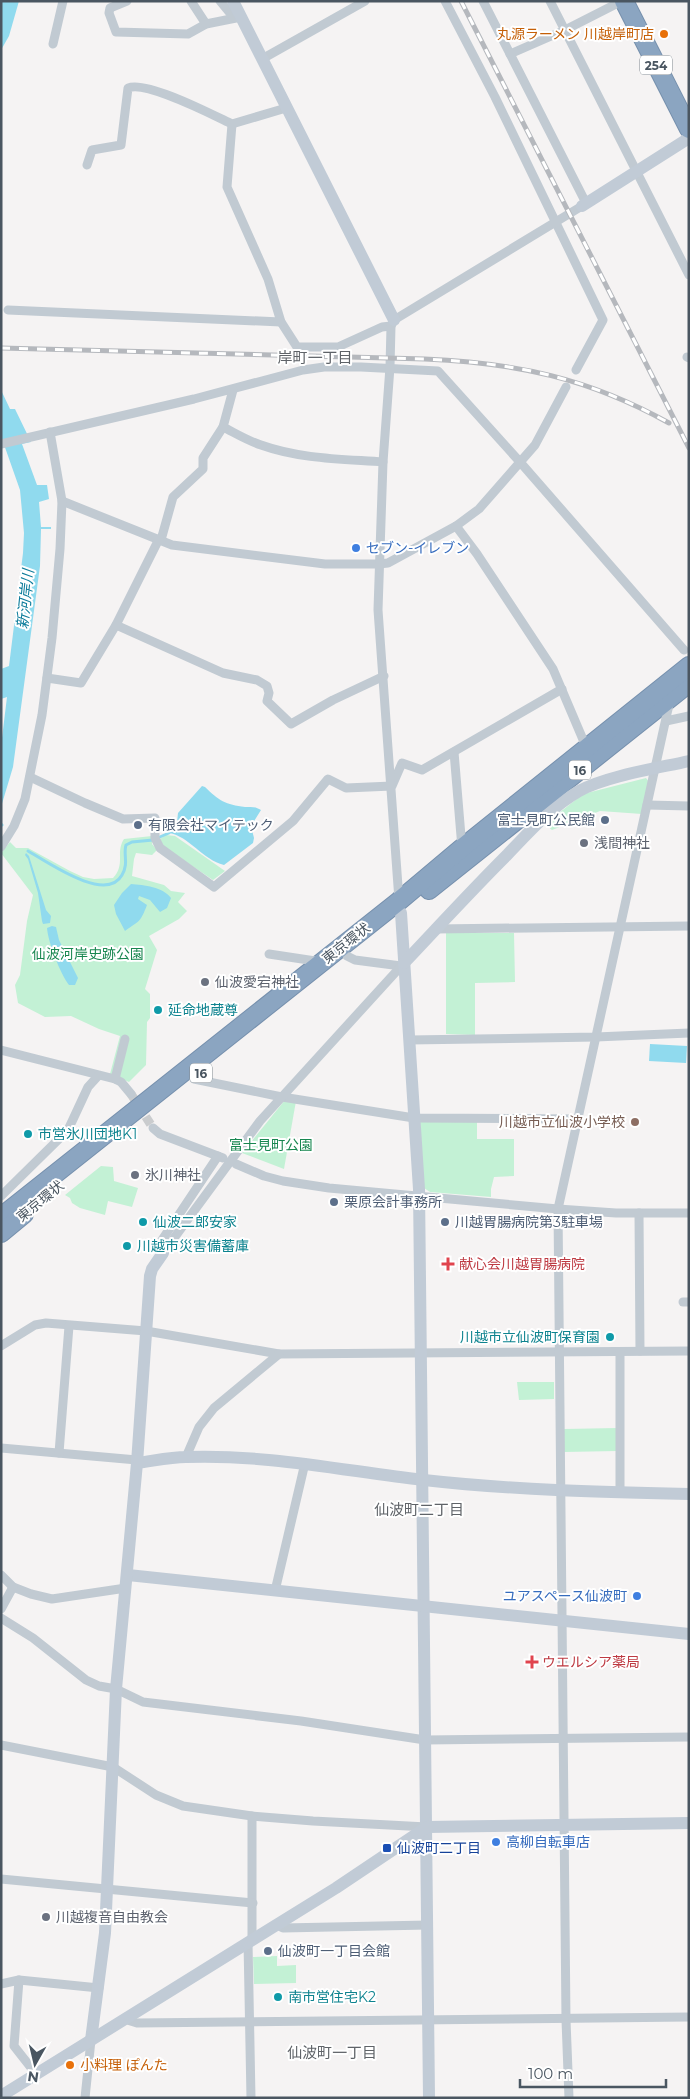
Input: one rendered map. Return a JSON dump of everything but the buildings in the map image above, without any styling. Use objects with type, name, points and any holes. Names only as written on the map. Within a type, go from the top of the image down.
[{"type":"highway","name":"254","points":[[623,1],[689,129]]},
{"type":"highway","name":"東京環状","points":[[1,1233],[347,956],[462,848],[587,749],[686,658]]},
{"type":"highway","name":"東京環状","points":[[1,1218],[322,962],[400,907],[689,683]]},
{"type":"street","points":[[53,44],[63,1]]},
{"type":"street","points":[[127,1],[110,8],[109,14],[116,32],[188,34],[206,24],[237,17]]},
{"type":"street","points":[[191,1],[206,24]]},
{"type":"street","points":[[220,1],[237,17]]},
{"type":"street","points":[[233,1],[237,17],[306,142],[392,323],[382,462],[378,610],[392,786],[419,1198],[429,2098]]},
{"type":"street","points":[[262,60],[365,1]]},
{"type":"street","points":[[445,1],[603,320],[576,370]]},
{"type":"street","points":[[483,1],[584,204]]},
{"type":"street","points":[[550,1],[689,274]]},
{"type":"street","points":[[510,54],[623,1]]},
{"type":"street","points":[[87,165],[92,150],[121,145],[128,88],[132,86],[152,89],[232,124],[286,108]]},
{"type":"street","points":[[232,124],[227,187],[268,279],[280,322],[297,347],[302,348],[338,348],[392,323],[689,138]]},
{"type":"street","points":[[8,310],[280,322]]},
{"type":"street","points":[[1,444],[233,390],[297,371],[324,367],[390,367],[438,371],[520,462],[686,658]]},
{"type":"street","points":[[62,501],[172,545],[316,562],[379,564],[396,559],[456,526],[479,509],[535,445],[566,387]]},
{"type":"street","points":[[47,678],[81,683],[116,625],[160,540],[173,497],[203,468],[203,458],[223,428],[233,390]]},
{"type":"street","points":[[223,428],[260,445],[288,453],[322,458],[382,462]]},
{"type":"street","points":[[1,847],[22,807],[30,776],[47,678],[60,549],[62,501],[50,432]]},
{"type":"street","points":[[456,526],[477,554],[553,668],[587,749]]},
{"type":"street","points":[[116,625],[223,673],[257,680],[267,686],[269,693],[267,701],[291,724],[333,700],[384,676]]},
{"type":"street","points":[[392,786],[402,762],[422,770],[562,689]]},
{"type":"street","points":[[569,2098],[566,2020],[558,1209],[670,697]]},
{"type":"street","points":[[666,721],[689,716]]},
{"type":"street","points":[[454,752],[462,848]]},
{"type":"street","points":[[85,2098],[99,1988],[108,1890],[116,1689],[128,1575],[152,1269],[246,1140],[282,1096],[436,929],[543,818],[570,797],[589,786],[689,761]]},
{"type":"street","points":[[30,776],[85,804],[123,819],[155,818],[164,812]]},
{"type":"street","points":[[155,818],[155,838],[160,848],[214,887],[293,821],[328,779],[346,788],[392,786]]},
{"type":"street","points":[[647,805],[689,806]]},
{"type":"street","points":[[436,929],[689,926]]},
{"type":"street","points":[[270,954],[322,962]]},
{"type":"street","points":[[347,956],[355,960],[403,965]]},
{"type":"street","points":[[409,1040],[596,1037],[689,1032]]},
{"type":"street","points":[[115,1079],[125,1039]]},
{"type":"street","points":[[1,1050],[115,1079],[121,1082],[131,1094]]},
{"type":"street","points":[[1,1196],[68,1130],[75,1119],[88,1087],[98,1076]]},
{"type":"street","points":[[194,1079],[414,1118],[577,1119]]},
{"type":"street","points":[[153,1128],[160,1134],[220,1157],[162,1240],[163,1253]]},
{"type":"street","points":[[236,1164],[264,1176],[283,1181],[419,1198],[558,1209],[689,1214]]},
{"type":"street","points":[[640,1213],[640,1351]]},
{"type":"street","points":[[2,1344],[35,1325],[46,1323],[146,1331],[279,1354],[689,1351]]},
{"type":"street","points":[[59,1453],[69,1326]]},
{"type":"street","points":[[620,1352],[620,1492]]},
{"type":"street","points":[[186,1457],[199,1427],[214,1408],[279,1354]]},
{"type":"street","points":[[1,1448],[137,1461],[186,1457],[305,1463],[423,1480],[561,1491],[689,1494]]},
{"type":"street","points":[[275,1591],[305,1463]]},
{"type":"street","points":[[1,1575],[13,1587],[52,1599],[126,1588]]},
{"type":"street","points":[[128,1575],[689,1634]]},
{"type":"street","points":[[1,1609],[13,1587]]},
{"type":"street","points":[[1,1618],[39,1642],[66,1666],[86,1680],[99,1686],[116,1689],[143,1702],[301,1721],[425,1740],[689,1737]]},
{"type":"street","points":[[1,1745],[113,1767],[156,1795],[183,1806],[252,1816],[427,1827],[689,1823]]},
{"type":"street","points":[[251,2098],[250,1941],[253,1903],[252,1816]]},
{"type":"street","points":[[1,2096],[277,1924],[427,1827]]},
{"type":"street","points":[[1,1880],[253,1903]]},
{"type":"street","points":[[277,1924],[283,1928],[428,1925]]},
{"type":"street","points":[[1,1984],[19,1980],[99,1988]]},
{"type":"street","points":[[19,1980],[14,2046],[36,2074]]},
{"type":"street","points":[[124,2020],[137,2023],[566,2020],[689,2017]]},
{"type":"green space","points":[[646,778],[649,782],[642,814],[600,811],[552,830],[545,824],[583,794]]},
{"type":"green space","points":[[166,835],[175,836],[225,871],[213,880],[164,847],[160,839]]},
{"type":"green space","name":"仙波河岸史跡公園","points":[[152,836],[152,844],[157,850],[152,855],[136,853],[132,876],[164,885],[171,891],[185,893],[178,902],[187,911],[179,919],[149,936],[157,950],[145,989],[150,994],[146,1065],[129,1082],[110,1074],[120,1036],[71,1016],[45,1017],[18,1003],[15,985],[20,975],[27,921],[33,895],[1,853],[10,842],[16,848],[28,848],[83,877],[94,879],[113,878],[119,868],[120,849],[124,839]]},
{"type":"green space","points":[[446,933],[514,933],[515,982],[475,983],[475,1035],[446,1034]]},
{"type":"green space","name":"富士見町公園","points":[[285,1100],[296,1101],[284,1169],[242,1153]]},
{"type":"green space","points":[[420,1122],[477,1122],[477,1139],[514,1139],[514,1176],[494,1177],[491,1197],[430,1192],[424,1188]]},
{"type":"green space","points":[[101,1166],[113,1167],[114,1181],[138,1188],[132,1207],[108,1201],[105,1215],[80,1208],[65,1195]]},
{"type":"green space","points":[[517,1382],[554,1382],[554,1399],[519,1400]]},
{"type":"green space","points":[[617,1428],[617,1451],[564,1452],[564,1429]]},
{"type":"green space","points":[[277,1956],[277,1966],[296,1965],[296,1983],[254,1984],[253,1957]]},
{"type":"water","points":[[2,1],[19,1],[9,36],[1,50]]},
{"type":"water","name":"新河岸川","points":[[1,390],[10,409],[15,409],[31,442],[22,444],[37,485],[47,485],[49,499],[39,502],[41,527],[51,527],[51,529],[41,529],[40,566],[13,767],[1,807],[1,746],[7,697],[1,699],[1,669],[9,666],[24,533],[20,490],[1,436]]},
{"type":"water","points":[[202,786],[218,799],[227,803],[255,807],[261,810],[251,826],[254,838],[253,843],[224,865],[209,858],[183,839],[169,833],[177,822],[178,813]]},
{"type":"water","points":[[26,853],[29,856],[46,910],[51,916],[50,923],[43,924],[38,893],[28,859],[25,855]]},
{"type":"water","points":[[131,884],[158,889],[168,894],[171,898],[167,908],[160,912],[150,900],[139,896],[138,899],[147,905],[143,915],[139,921],[125,931],[116,914],[114,905]]},
{"type":"water","points":[[56,927],[59,940],[78,978],[75,985],[69,985],[55,957],[47,928]]},
{"type":"water","points":[[650,1044],[687,1046],[686,1063],[649,1061]]},
{"type":"waterway","points":[[28,851],[76,878],[103,885],[114,883],[122,875],[126,863],[126,845],[132,842],[153,840],[169,833]]},
{"type":"tunnel","points":[[131,1094],[153,1128]]},
{"type":"railway","points":[[461,1],[689,448]]},
{"type":"railway","points":[[1,348],[425,359],[491,364],[521,369],[580,384],[639,407],[669,423]]},
{"type":"place","name":"丸源ラーメン 川越岸町店","points":[[664,34]]},
{"type":"place","name":"セブン-イレブン","points":[[356,548]]},
{"type":"place","name":"富士見町公民館","points":[[605,820]]},
{"type":"place","name":"有限会社マイテック","points":[[138,825]]},
{"type":"place","name":"浅間神社","points":[[584,843]]},
{"type":"place","name":"仙波愛宕神社","points":[[205,982]]},
{"type":"place","name":"延命地蔵尊","points":[[158,1010]]},
{"type":"place","name":"川越市立仙波小学校","points":[[635,1122]]},
{"type":"place","name":"市営氷川団地K1","points":[[28,1134]]},
{"type":"place","name":"氷川神社","points":[[135,1175]]},
{"type":"place","name":"栗原会計事務所","points":[[334,1202]]},
{"type":"place","name":"仙波二郎安家","points":[[143,1222]]},
{"type":"place","name":"川越胃腸病院第3駐車場","points":[[445,1222]]},
{"type":"place","name":"川越市災害備蓄庫","points":[[127,1246]]},
{"type":"place","name":"献心会川越胃腸病院","points":[[448,1264]]},
{"type":"place","name":"川越市立仙波町保育園","points":[[610,1337]]},
{"type":"place","name":"ユアスペース仙波町","points":[[637,1596]]},
{"type":"place","name":"ウエルシア薬局","points":[[532,1662]]},
{"type":"place","name":"高柳自転車店","points":[[496,1842]]},
{"type":"place","name":"仙波町二丁目","points":[[387,1848]]},
{"type":"place","name":"川越複音自由教会","points":[[46,1917]]},
{"type":"place","name":"仙波町一丁目会館","points":[[268,1951]]},
{"type":"place","name":"南市営住宅K2","points":[[278,1997]]},
{"type":"place","name":"小料理 ぽんた","points":[[70,2065]]},
{"type":"district","name":"岸町一丁目","points":[[315,357]]},
{"type":"district","name":"仙波町二丁目","points":[[419,1509]]},
{"type":"district","name":"仙波町一丁目","points":[[332,2052]]}]
